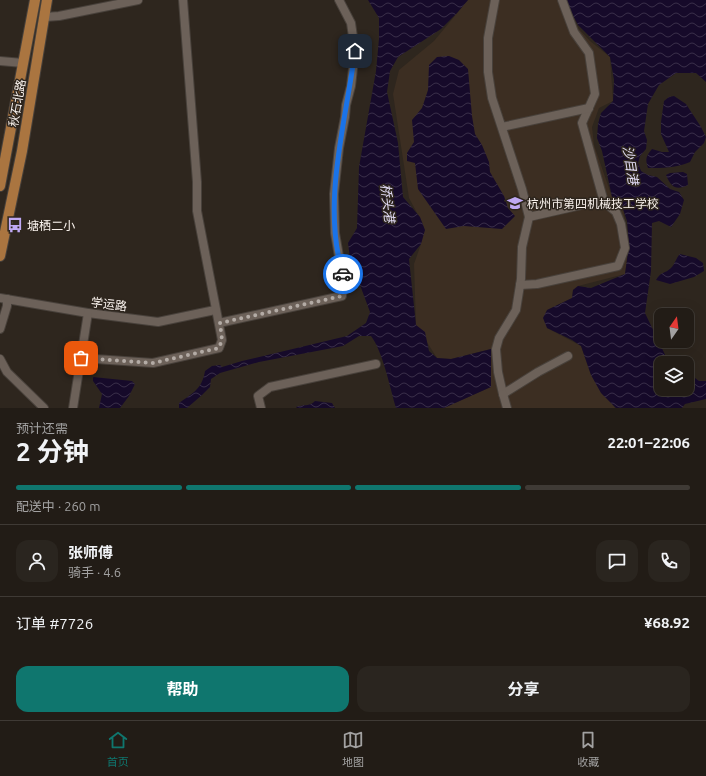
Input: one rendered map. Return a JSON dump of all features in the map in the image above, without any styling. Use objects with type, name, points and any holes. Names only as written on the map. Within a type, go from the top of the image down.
[{"type":"main road","name":"秋石北路","points":[[0,186],[35,0]]},
{"type":"main road","name":"秋石北路","points":[[0,256],[22,151],[48,0]]},
{"type":"street","points":[[45,17],[59,16],[138,0]]},
{"type":"street","points":[[81,358],[153,363],[219,348],[222,340],[220,323],[215,310],[197,211],[197,182],[182,0]]},
{"type":"street","points":[[220,323],[342,296],[344,279],[335,233],[334,194],[339,148],[346,105],[351,86],[355,51],[351,23],[339,0]]},
{"type":"street","points":[[495,0],[488,38],[488,72],[492,98],[522,189],[529,217],[522,247],[520,285],[516,310],[499,338],[496,349],[498,372],[507,408]]},
{"type":"street","points":[[562,0],[574,32],[589,53],[595,94],[582,123],[604,202]]},
{"type":"street","points":[[0,61],[23,63]]},
{"type":"street","points":[[502,127],[589,108]]},
{"type":"street","points":[[520,285],[537,284],[618,266],[625,248],[621,224],[616,212],[604,202],[599,201],[529,217]]},
{"type":"street","points":[[0,329],[7,306],[4,298]]},
{"type":"street","name":"学运路","points":[[4,298],[88,313],[158,322],[215,310]]},
{"type":"street","points":[[73,408],[88,313]]},
{"type":"street","points":[[503,394],[538,372],[568,356]]},
{"type":"street","points":[[0,360],[7,372],[44,408]]},
{"type":"street","points":[[261,408],[258,396],[270,387],[376,364]]},
{"type":"shaded area","name":"杭州市第四机械技工学校","points":[[468,0],[563,0],[579,29],[590,41],[610,57],[613,101],[599,108],[592,127],[594,145],[612,197],[623,209],[629,245],[625,274],[578,286],[573,290],[572,298],[547,310],[547,328],[581,346],[591,375],[615,408],[444,408],[490,387],[491,349],[451,359],[437,358],[416,325],[414,264],[421,244],[423,224],[409,198],[393,94],[399,70],[434,41]]},
{"type":"water","name":"桥头港","points":[[368,0],[468,0],[441,29],[398,57],[390,71],[387,92],[398,143],[403,197],[420,217],[425,230],[421,244],[409,259],[416,325],[425,332],[429,351],[437,358],[451,359],[491,349],[491,387],[444,408],[396,408],[383,361],[375,343],[371,336],[359,336],[343,346],[259,362],[220,373],[211,379],[210,387],[187,408],[179,408],[179,403],[196,390],[202,382],[205,371],[212,366],[220,365],[222,367],[347,336],[366,323],[370,312],[350,258],[348,243],[357,228],[359,167],[376,71],[379,39],[379,18]]},
{"type":"water","name":"沙目港","points":[[565,0],[706,0],[706,82],[696,73],[676,73],[659,85],[648,104],[644,131],[647,140],[646,149],[640,156],[638,163],[641,171],[648,175],[657,177],[670,189],[679,192],[684,200],[680,214],[671,227],[659,221],[652,223],[651,271],[645,313],[654,332],[654,348],[662,348],[666,356],[654,356],[654,396],[694,396],[694,377],[699,381],[706,381],[706,399],[685,404],[682,408],[616,408],[601,393],[591,375],[581,346],[547,328],[543,318],[547,310],[572,298],[573,290],[578,286],[591,288],[625,274],[629,245],[627,221],[623,209],[612,197],[602,151],[597,138],[598,124],[601,113],[613,101],[614,80],[610,57],[578,25]]},
{"type":"water","points":[[449,56],[459,60],[468,69],[475,134],[482,145],[489,162],[490,172],[504,196],[508,208],[515,216],[502,229],[464,226],[446,229],[418,189],[415,163],[407,161],[407,153],[414,142],[412,120],[422,108],[428,90],[429,65],[437,57]]},
{"type":"water","points":[[674,96],[686,104],[701,127],[706,137],[704,143],[695,152],[690,162],[675,167],[648,168],[647,158],[652,149],[662,152],[669,152],[661,134],[661,122],[664,101],[669,97]]},
{"type":"water","points":[[683,172],[687,174],[688,185],[680,188],[674,187],[666,175],[670,173]]},
{"type":"water","points":[[680,254],[696,258],[703,263],[704,271],[694,277],[670,284],[656,280],[661,274],[674,265]]},
{"type":"water","points":[[93,377],[132,381],[135,384],[129,396],[120,408],[99,408],[102,394],[93,381]]},
{"type":"water","points":[[315,401],[332,403],[335,408],[296,407],[309,405]]},
{"type":"way so far","points":[[81,358],[153,363],[219,348],[222,340],[220,323],[342,296],[344,279],[343,274]]},
{"type":"place","name":"杭州市第四机械技工学校","points":[[515,203]]},
{"type":"place","name":"塘栖二小","points":[[15,225]]},
{"type":"route","points":[[343,274],[335,233],[334,194],[337,180],[339,148],[346,105],[351,86],[355,51]]}]
